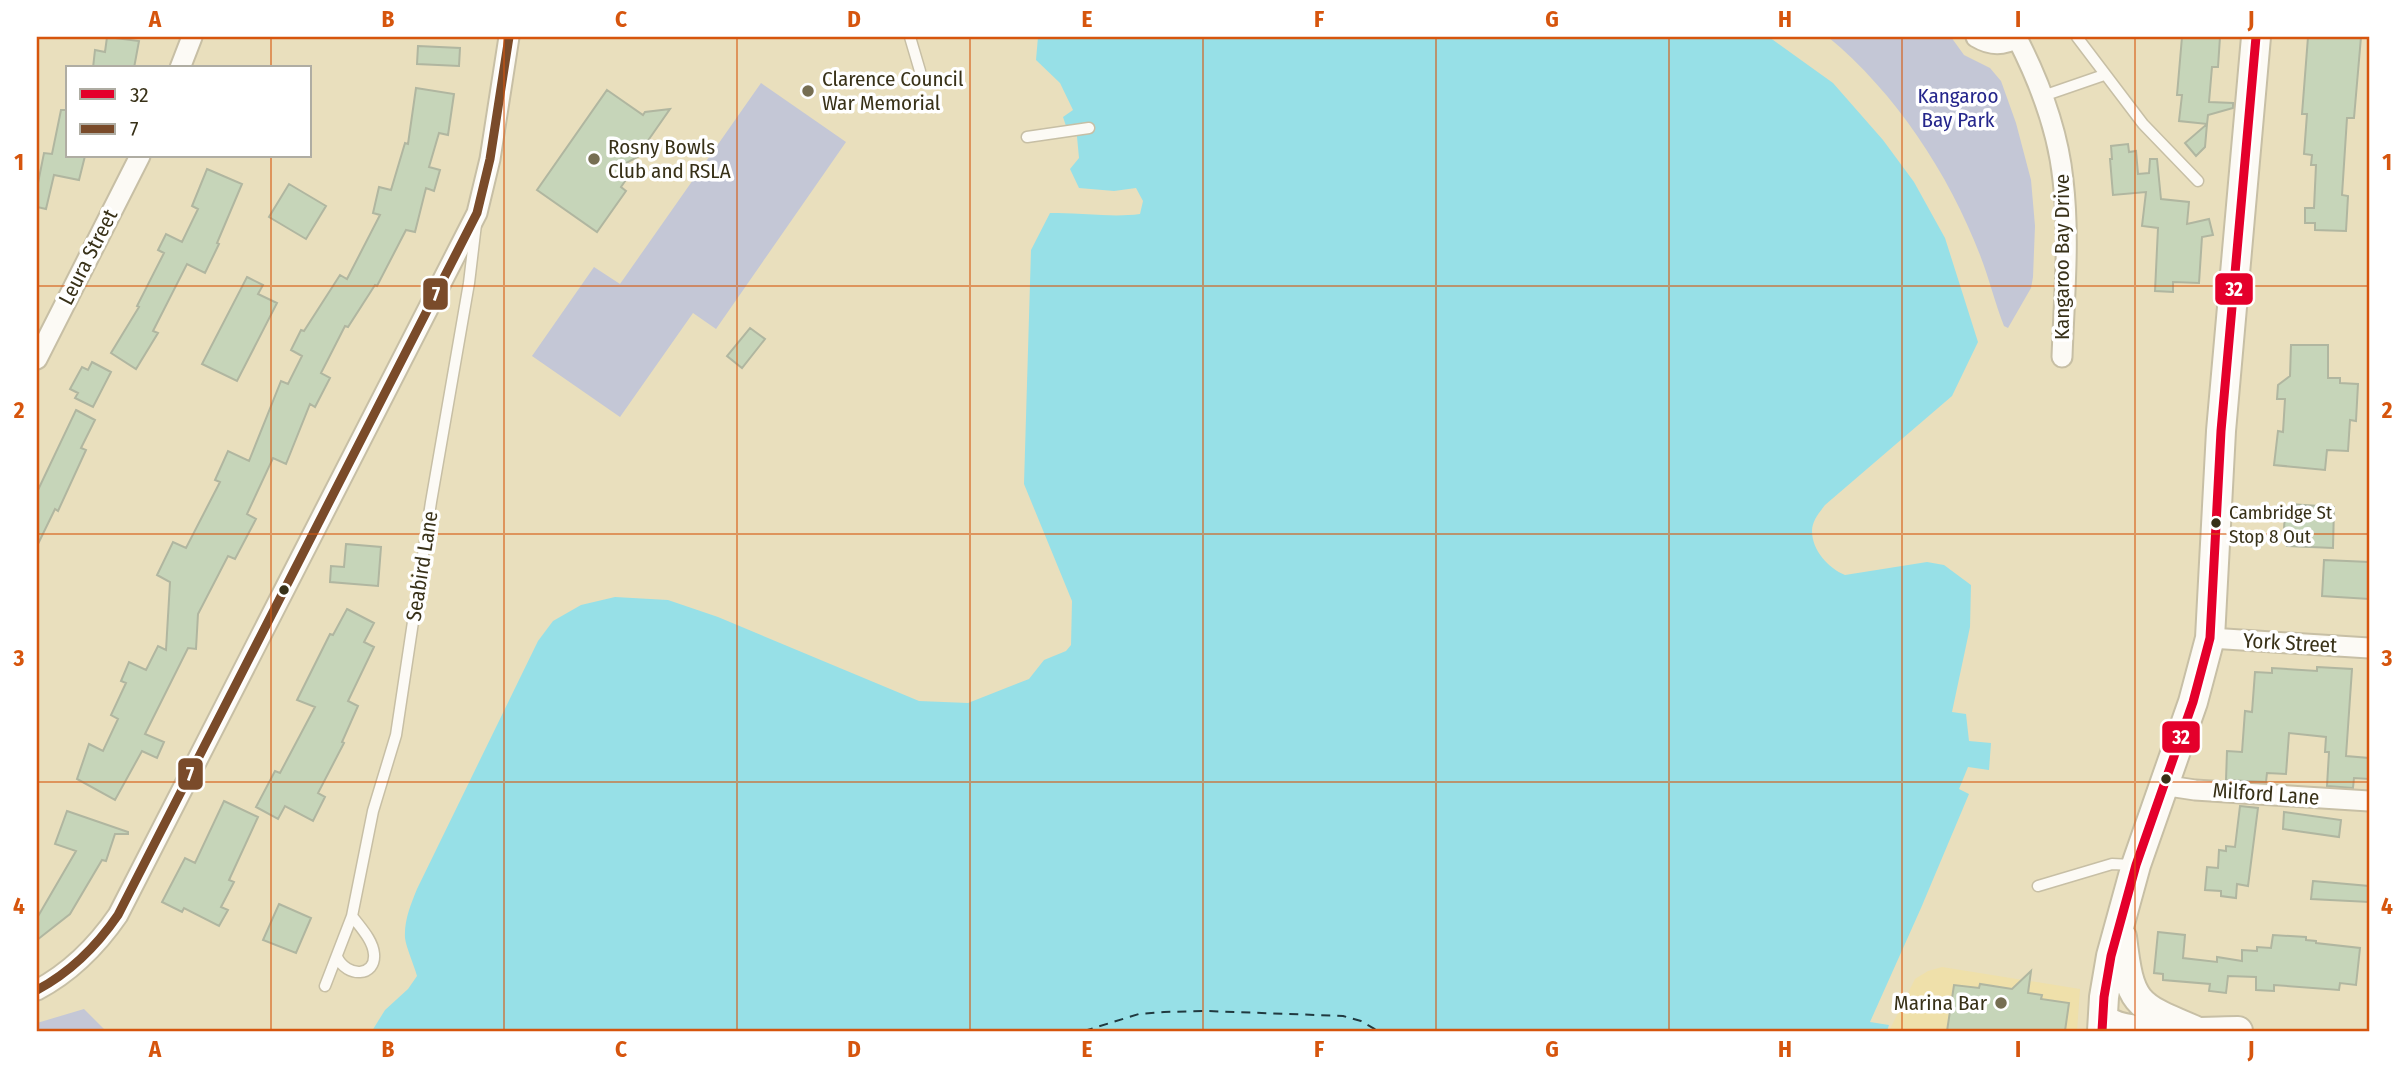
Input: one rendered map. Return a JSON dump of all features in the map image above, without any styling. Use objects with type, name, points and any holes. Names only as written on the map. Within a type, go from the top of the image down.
[{"type":"main road","points":[[2238,1031],[2128,1029],[2103,1025],[2106,980],[2136,865],[2193,702],[2210,638],[2221,431],[2256,37]]},
{"type":"main road","points":[[2120,923],[2127,972],[2136,997],[2148,1009],[2192,1031]]},
{"type":"street","points":[[181,66],[192,37]]},
{"type":"street","points":[[37,990],[71,969],[101,940],[124,904],[477,213],[490,159],[509,37]]},
{"type":"street","points":[[1976,37],[1996,45],[2018,38]]},
{"type":"street","name":"Kangaroo Bay Drive","points":[[2018,38],[2043,96],[2058,147],[2064,182],[2066,218],[2062,357]]},
{"type":"street","name":"Leura Street","points":[[37,359],[139,158]]},
{"type":"street","name":"York Street","points":[[2210,638],[2369,648]]},
{"type":"street","name":"Milford Lane","points":[[2162,785],[2195,790],[2369,801]]},
{"type":"lane","points":[[910,37],[920,71]]},
{"type":"lane","points":[[2077,37],[2143,124],[2198,181]]},
{"type":"lane","points":[[2043,96],[2104,75]]},
{"type":"lane","points":[[1027,137],[1089,128]]},
{"type":"lane","name":"Seabird Lane","points":[[325,986],[352,916],[373,811],[396,735],[431,502],[469,283],[477,213]]},
{"type":"lane","points":[[2038,886],[2112,864],[2136,865]]},
{"type":"lane","points":[[337,957],[348,972],[368,969],[373,961],[371,944],[352,916]]},
{"type":"shaded area","points":[[1942,967],[2080,989],[2077,1031],[1889,1031],[1915,979]]},
{"type":"green space","name":"Kangaroo Bay Park","points":[[1828,37],[1951,37],[1964,55],[1990,68],[2001,81],[2016,123],[2031,180],[2035,226],[2031,288],[2008,328],[2004,326],[1967,225],[1936,165],[1918,136],[1876,83]]},
{"type":"green space","points":[[761,83],[846,142],[716,329],[693,313],[620,417],[532,356],[594,267],[620,284]]},
{"type":"green space","points":[[84,1009],[106,1031],[37,1031],[37,1023]]},
{"type":"water","points":[[1038,37],[1769,37],[1833,83],[1883,140],[1914,182],[1945,238],[1978,342],[1952,396],[1825,505],[1813,524],[1813,538],[1822,558],[1845,575],[1927,562],[1944,565],[1971,585],[1970,627],[1952,712],[1966,714],[1969,741],[1991,743],[1989,770],[1968,767],[1959,789],[1969,794],[1870,1022],[1889,1025],[1887,1031],[372,1031],[385,1010],[408,989],[417,976],[405,938],[410,906],[538,641],[553,621],[581,605],[615,597],[668,600],[718,617],[919,701],[968,703],[1029,679],[1044,660],[1066,651],[1071,645],[1072,601],[1024,484],[1031,250],[1050,213],[1140,214],[1143,201],[1136,188],[1114,191],[1079,188],[1070,169],[1079,158],[1076,126],[1066,126],[1063,117],[1073,110],[1060,83],[1036,60]]},
{"type":"building","points":[[107,37],[139,41],[134,66],[93,66],[95,50],[105,52]]},
{"type":"building","points":[[2182,37],[2220,37],[2218,67],[2212,67],[2209,102],[2233,103],[2233,108],[2208,115],[2207,124],[2179,121],[2182,95],[2177,95]]},
{"type":"building","points":[[2308,37],[2361,37],[2354,118],[2347,118],[2342,195],[2348,196],[2346,231],[2315,230],[2315,223],[2305,223],[2305,208],[2314,208],[2316,165],[2311,165],[2312,155],[2304,154],[2307,114],[2302,114]]},
{"type":"building","points":[[418,46],[460,48],[459,66],[417,64]]},
{"type":"building","points":[[416,88],[454,94],[448,135],[439,133],[429,167],[440,170],[434,191],[426,188],[415,232],[406,230],[377,286],[375,285],[348,327],[345,326],[321,373],[330,378],[315,407],[310,404],[286,464],[273,458],[247,514],[256,519],[235,559],[228,556],[198,614],[196,649],[188,648],[145,734],[164,742],[157,758],[142,751],[115,800],[77,779],[89,744],[103,751],[118,719],[111,715],[126,683],[121,681],[129,662],[146,670],[158,646],[166,650],[170,582],[157,575],[173,542],[186,548],[220,482],[215,480],[228,451],[249,461],[281,381],[288,384],[302,356],[291,350],[301,330],[304,331],[340,275],[347,279],[380,215],[373,213],[379,187],[391,190],[405,143],[408,144]]},
{"type":"building","name":"Rosny Bowls Club and RSLA","points":[[607,90],[643,115],[645,112],[670,109],[647,142],[647,152],[626,163],[634,168],[621,187],[626,191],[597,232],[537,190]]},
{"type":"building","points":[[61,110],[66,110],[66,158],[84,158],[79,180],[54,175],[46,209],[37,207],[37,188],[44,153],[52,154]]},
{"type":"building","points":[[2207,124],[2205,147],[2196,156],[2185,143]]},
{"type":"building","points":[[2128,144],[2129,152],[2136,151],[2138,174],[2149,173],[2150,159],[2157,159],[2161,199],[2189,202],[2187,224],[2209,219],[2213,235],[2202,237],[2199,283],[2173,282],[2173,292],[2155,291],[2158,228],[2142,226],[2146,192],[2113,195],[2111,146]]},
{"type":"building","points":[[207,169],[242,184],[205,273],[187,264],[153,331],[158,333],[136,369],[111,353],[139,307],[137,306],[164,253],[158,250],[166,234],[182,242],[198,209],[192,206]]},
{"type":"building","points":[[289,184],[326,206],[306,239],[269,217]]},
{"type":"building","points":[[247,277],[263,285],[258,294],[277,303],[237,381],[202,364]]},
{"type":"building","points":[[750,328],[765,339],[742,368],[727,356]]},
{"type":"building","points":[[2291,345],[2328,345],[2328,378],[2340,378],[2340,383],[2358,384],[2356,421],[2350,420],[2348,451],[2327,450],[2325,470],[2274,465],[2278,431],[2283,432],[2285,399],[2277,399],[2278,385],[2290,376]]},
{"type":"building","points":[[92,362],[111,372],[93,407],[75,398],[78,393],[70,389],[82,367],[88,370]]},
{"type":"building","points":[[76,410],[95,420],[81,448],[86,450],[58,511],[55,509],[37,546],[37,492]]},
{"type":"building","points":[[2289,504],[2334,507],[2333,548],[2287,546],[2288,529],[2284,529],[2285,513],[2289,513]]},
{"type":"building","points":[[346,544],[381,547],[378,586],[330,582],[331,566],[344,567]]},
{"type":"building","points":[[2324,560],[2369,562],[2369,599],[2322,596]]},
{"type":"building","points":[[347,609],[374,623],[364,642],[374,647],[348,701],[358,706],[342,742],[344,743],[318,793],[325,797],[313,821],[285,806],[278,819],[256,807],[275,771],[280,773],[315,707],[297,700],[330,634],[333,635]]},
{"type":"building","points":[[2317,667],[2352,669],[2346,756],[2369,758],[2369,779],[2354,778],[2353,788],[2327,786],[2329,752],[2325,752],[2326,737],[2289,733],[2286,774],[2267,773],[2266,782],[2226,780],[2227,751],[2242,752],[2245,711],[2252,712],[2255,672],[2272,673],[2272,668],[2317,671]]},
{"type":"building","points":[[224,801],[258,817],[229,880],[234,882],[221,907],[228,910],[219,926],[184,908],[182,912],[162,902],[185,858],[195,863]]},
{"type":"building","points":[[2240,806],[2258,808],[2248,886],[2237,884],[2236,898],[2221,896],[2221,891],[2205,890],[2207,867],[2218,868],[2219,850],[2226,851],[2226,846],[2235,847]]},
{"type":"building","points":[[67,811],[128,834],[115,834],[106,861],[102,860],[70,914],[37,940],[37,918],[76,851],[55,844]]},
{"type":"building","points":[[2284,812],[2341,820],[2339,837],[2283,829]]},
{"type":"building","points":[[2313,881],[2369,886],[2369,902],[2311,899]]},
{"type":"building","points":[[279,904],[311,918],[296,953],[263,940]]},
{"type":"building","points":[[2158,932],[2185,935],[2183,958],[2217,962],[2217,957],[2242,961],[2242,950],[2271,948],[2273,935],[2306,937],[2306,940],[2316,943],[2360,948],[2356,985],[2340,983],[2339,990],[2274,985],[2274,991],[2256,990],[2256,977],[2228,976],[2226,993],[2209,991],[2210,984],[2163,980],[2163,974],[2154,973]]},
{"type":"building","points":[[2031,971],[2028,993],[2042,995],[2041,999],[2069,1003],[2065,1031],[1947,1031],[1954,985],[1979,988],[1980,984],[2012,989]]},
{"type":"ferry route","points":[[1084,1031],[1139,1014],[1206,1011],[1343,1016],[1361,1021],[1378,1031]]},
{"type":"transit line","name":"7","points":[[37,990],[82,958],[118,915],[477,213],[490,159],[509,37]]},
{"type":"transit line","name":"32","points":[[2102,1031],[2111,956],[2136,865],[2193,702],[2210,638],[2221,431],[2256,37]]},
{"type":"place","name":"Clarence Council War Memorial","points":[[808,91]]},
{"type":"place","name":"Rosny Bowls Club and RSLA","points":[[594,159]]},
{"type":"place","name":"Cambridge St Stop 8 Out","points":[[2216,523]]},
{"type":"place","name":"Marina Bar","points":[[2001,1003]]}]
